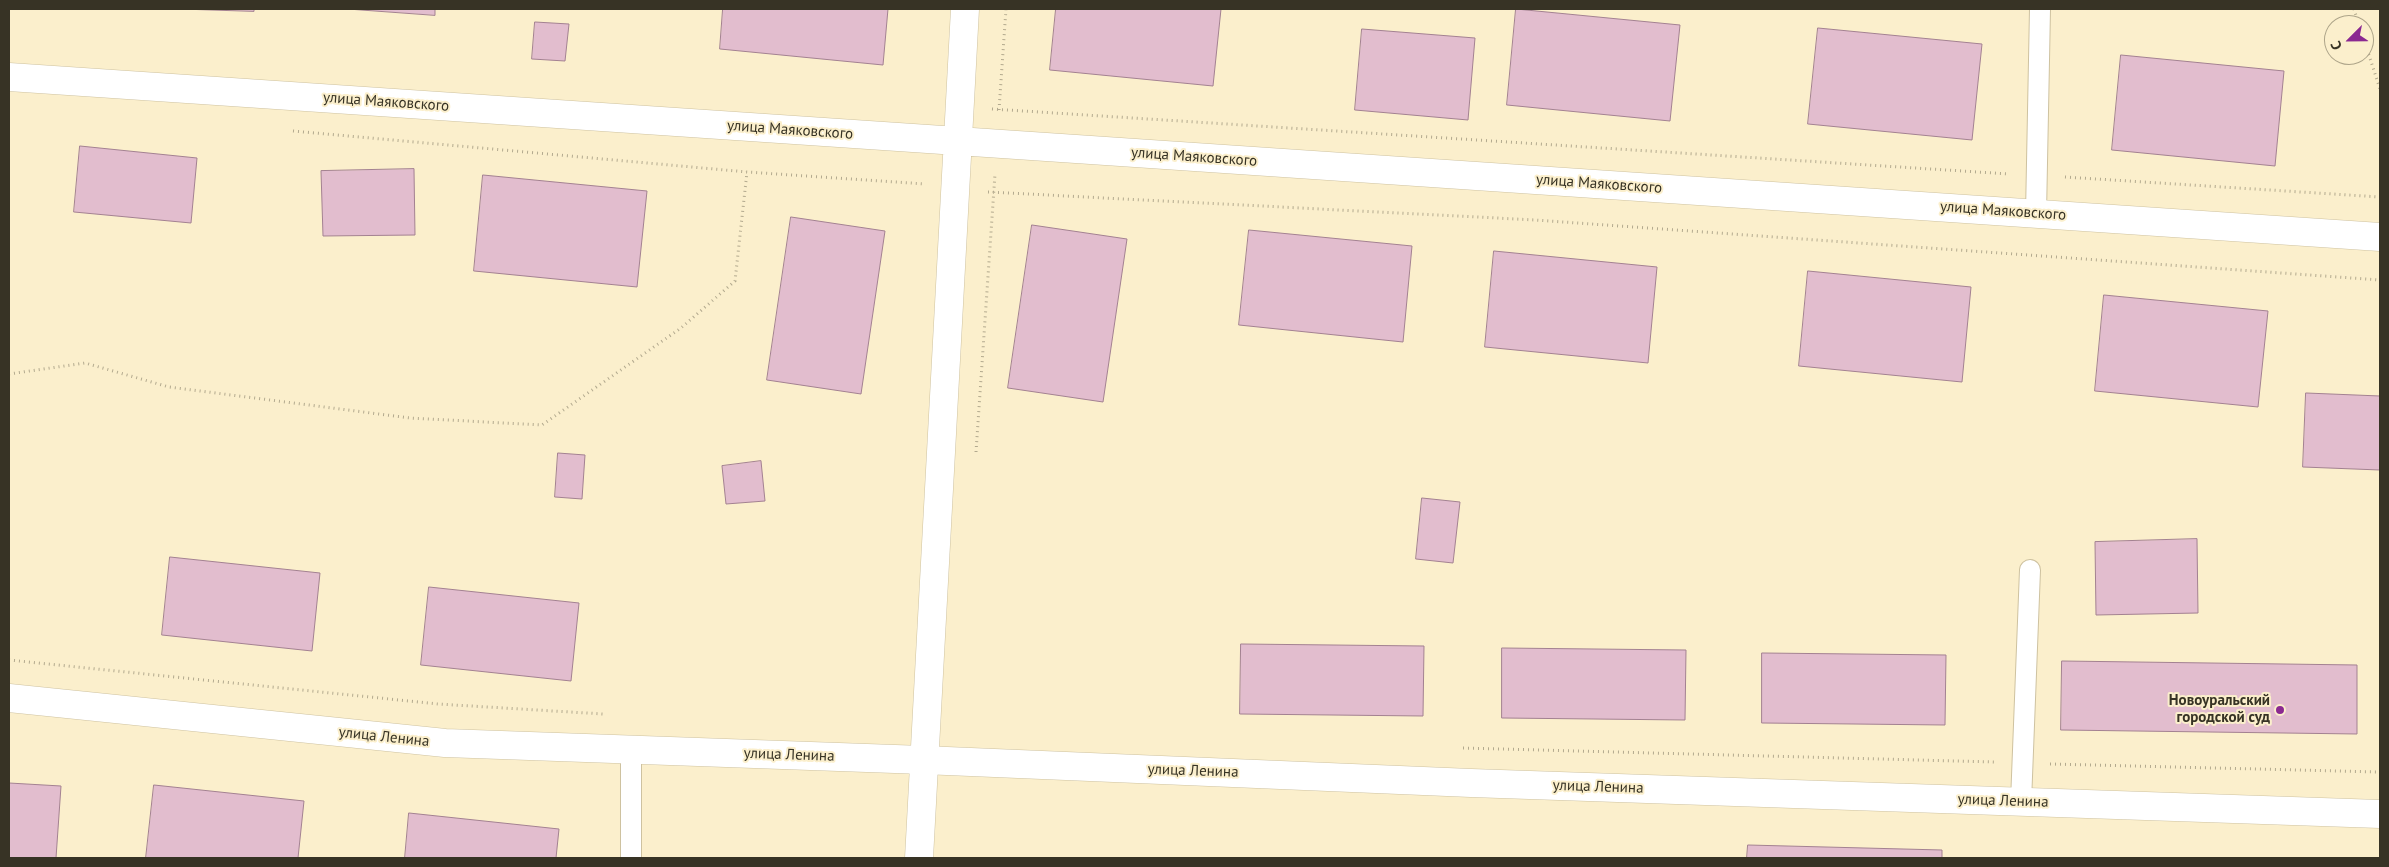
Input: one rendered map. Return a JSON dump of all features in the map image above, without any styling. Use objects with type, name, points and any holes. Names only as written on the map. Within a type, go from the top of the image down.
[{"type":"street","points":[[919,858],[965,9]]},
{"type":"street","name":"улица Маяковского","points":[[9,77],[2380,237]]},
{"type":"street","name":"улица Ленина","points":[[9,698],[445,743],[923,760],[1471,783],[2380,814]]},
{"type":"lane","points":[[2036,214],[2040,9]]},
{"type":"lane","points":[[2021,802],[2030,570]]},
{"type":"lane","points":[[631,750],[631,858]]},
{"type":"path","points":[[1006,9],[999,109],[2380,196]]},
{"type":"path","points":[[2372,65],[2380,89]]},
{"type":"path","points":[[292,131],[747,172],[931,185]]},
{"type":"path","points":[[9,374],[85,363],[169,387],[410,418],[542,425],[681,328],[735,282],[747,172]]},
{"type":"path","points":[[994,193],[1535,220],[2380,280]]},
{"type":"path","points":[[9,660],[438,704],[607,714]]},
{"type":"path","points":[[1461,748],[2380,772]]},
{"type":"building","points":[[181,9],[254,9],[254,11]]},
{"type":"building","points":[[348,9],[435,9],[435,15]]},
{"type":"building","points":[[723,9],[888,9],[883,65],[720,49]]},
{"type":"building","points":[[1056,9],[1221,9],[1213,86],[1050,70]]},
{"type":"building","points":[[1516,9],[1680,25],[1670,121],[1507,105]]},
{"type":"building","points":[[535,22],[569,24],[565,61],[532,59]]},
{"type":"building","points":[[1818,28],[1982,44],[1972,140],[1808,124]]},
{"type":"building","points":[[1362,29],[1475,38],[1468,120],[1355,110]]},
{"type":"building","points":[[2121,55],[2284,71],[2275,166],[2112,150]]},
{"type":"building","points":[[80,146],[197,158],[191,223],[74,212]]},
{"type":"building","points":[[414,169],[415,235],[323,236],[321,171]]},
{"type":"building","points":[[483,175],[647,191],[637,287],[474,271]]},
{"type":"building","points":[[791,217],[885,231],[861,394],[767,380]]},
{"type":"building","points":[[1032,225],[1127,239],[1103,402],[1008,388]]},
{"type":"building","points":[[1249,230],[1412,246],[1403,342],[1239,325]]},
{"type":"building","points":[[1494,251],[1657,267],[1648,363],[1485,347]]},
{"type":"building","points":[[1808,271],[1971,287],[1962,382],[1799,366]]},
{"type":"building","points":[[2104,295],[2268,311],[2258,407],[2095,391]]},
{"type":"building","points":[[2306,393],[2380,396],[2380,470],[2303,467]]},
{"type":"building","points":[[558,453],[585,455],[582,499],[555,497]]},
{"type":"building","points":[[761,461],[765,501],[726,504],[722,466]]},
{"type":"building","points":[[1422,498],[1460,502],[1453,563],[1416,559]]},
{"type":"building","points":[[2197,539],[2198,613],[2096,615],[2095,542]]},
{"type":"building","points":[[170,557],[320,573],[312,651],[162,635]]},
{"type":"building","points":[[429,587],[579,603],[571,681],[421,665]]},
{"type":"building","points":[[1241,644],[1424,646],[1423,716],[1240,714]]},
{"type":"building","points":[[1502,648],[1686,650],[1685,720],[1502,718]]},
{"type":"building","points":[[1762,653],[1946,655],[1945,725],[1762,723]]},
{"type":"building","points":[[2062,661],[2357,665],[2357,734],[2061,730]]},
{"type":"building","points":[[9,783],[61,786],[56,858],[9,858]]},
{"type":"building","points":[[154,785],[304,801],[298,858],[146,858]]},
{"type":"building","points":[[409,813],[559,829],[556,858],[405,858]]},
{"type":"building","points":[[1748,845],[1942,850],[1942,858],[1747,858]]},
{"type":"place","name":"Новоуральский городской суд","points":[[2280,710]]}]
